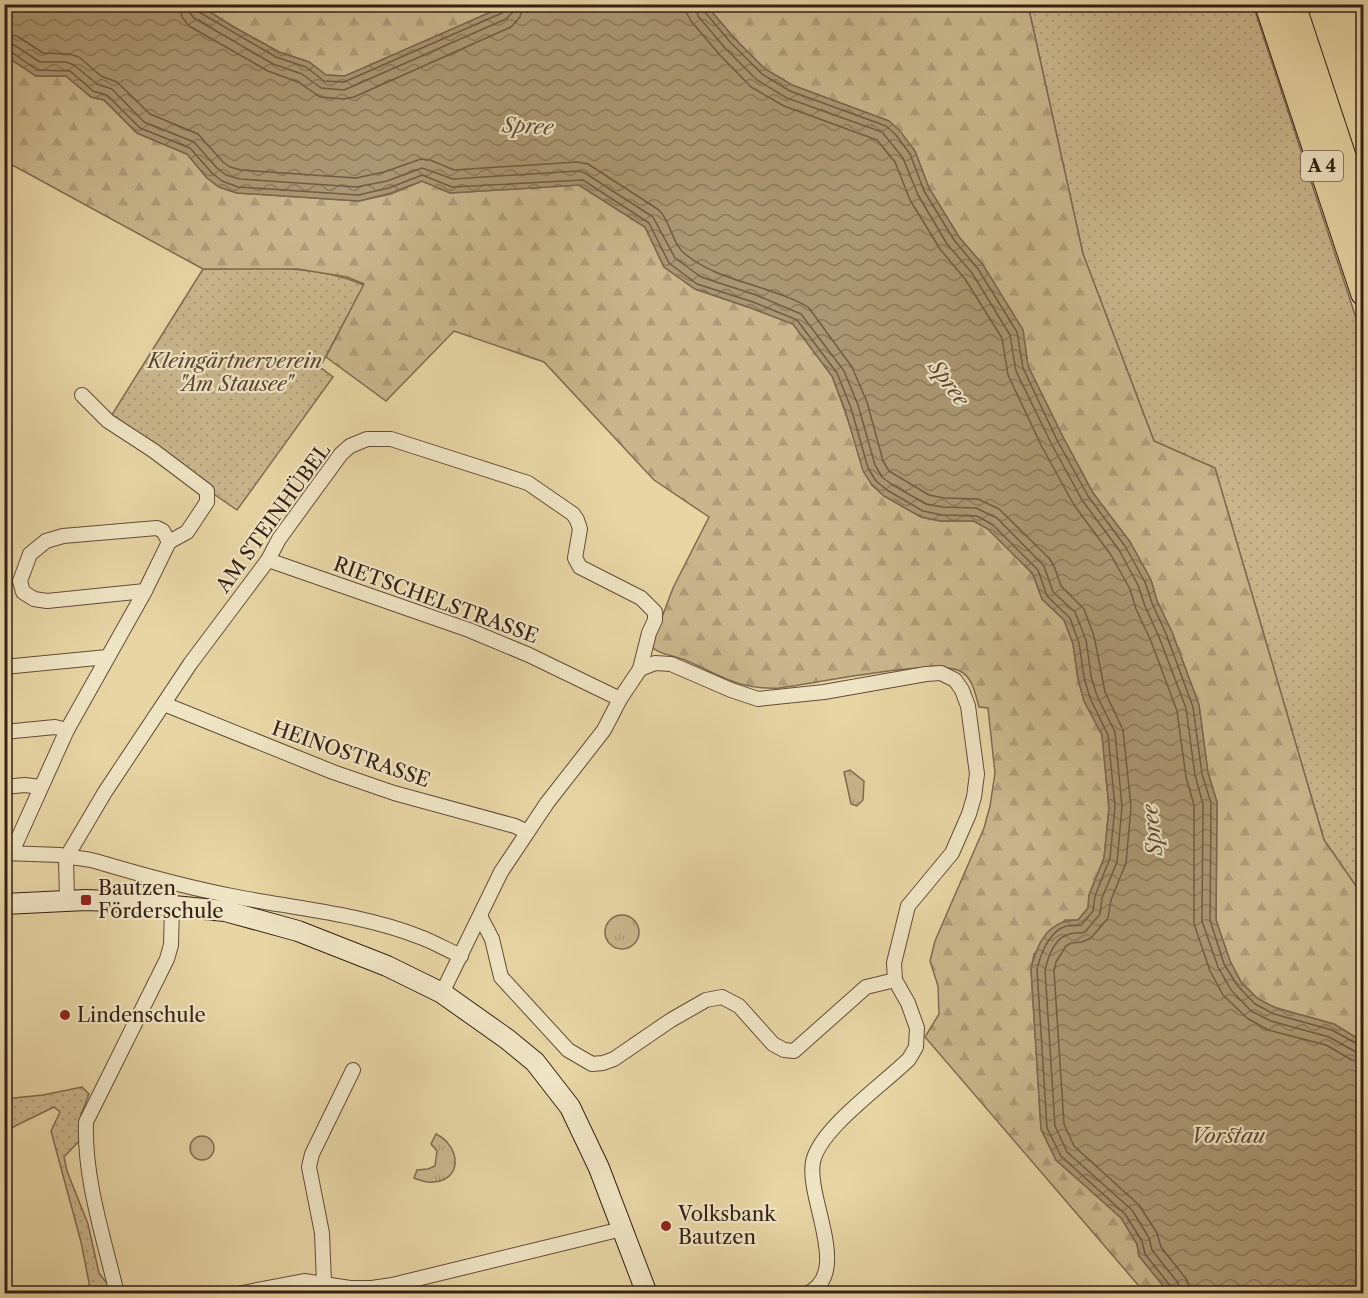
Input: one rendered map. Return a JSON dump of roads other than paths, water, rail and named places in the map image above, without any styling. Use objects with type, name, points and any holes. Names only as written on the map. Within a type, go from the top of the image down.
[{"type":"highway","name":"A 4","points":[[1268,4],[1364,293]]},
{"type":"highway","name":"A 4","points":[[1292,4],[1364,221]]},
{"type":"street","points":[[82,395],[108,421],[154,451],[207,491],[207,502],[187,532],[169,542],[145,591],[67,730],[8,852],[60,855],[66,858],[93,861],[165,882],[309,909],[379,925],[418,936],[461,956]]},
{"type":"street","name":"AM STEINHÜBEL","points":[[66,858],[105,792],[190,664],[268,560],[279,538],[341,454],[358,442],[377,438],[401,442],[528,483],[573,514],[580,529],[575,558],[580,567],[641,598],[655,612],[655,620],[649,633],[640,669]]},
{"type":"street","points":[[145,591],[47,601],[34,599],[23,592],[20,581],[30,554],[46,541],[63,536],[157,528],[164,531],[169,542]]},
{"type":"street","name":"RIETSCHELSTRASSE","points":[[268,560],[469,630],[529,655],[620,699]]},
{"type":"street","points":[[4,667],[107,657]]},
{"type":"street","points":[[442,993],[501,872],[573,768],[604,730],[620,699],[640,669],[663,662],[758,699],[824,692],[934,674],[941,674],[955,680],[968,706],[977,774],[974,798],[952,853],[908,906],[894,963],[895,980],[908,1004],[917,1028],[916,1047],[909,1059],[830,1131],[817,1149],[812,1178],[828,1254],[827,1269],[817,1288],[806,1293]]},
{"type":"street","name":"HEINOSTRASSE","points":[[164,704],[333,772],[394,793],[515,826],[527,832]]},
{"type":"street","points":[[4,732],[55,728],[67,730]]},
{"type":"street","points":[[4,787],[25,785],[40,787]]},
{"type":"street","points":[[66,858],[67,900]]},
{"type":"street","points":[[4,904],[67,900],[120,901],[225,911],[298,931],[387,966],[442,993],[535,1062],[570,1107],[599,1168],[647,1293]]},
{"type":"street","points":[[117,1293],[90,1178],[85,1149],[86,1122],[167,958],[171,945],[172,906]]},
{"type":"street","points":[[480,916],[492,939],[501,977],[568,1050],[592,1064],[603,1064],[614,1059],[671,1020],[706,1000],[722,997],[740,1006],[774,1044],[784,1050],[794,1051],[866,987],[895,980]]},
{"type":"street","points":[[324,1283],[322,1233],[309,1167],[312,1154],[353,1070]]},
{"type":"street","points":[[237,1293],[304,1281],[350,1288],[392,1285],[622,1229]]},
{"type":"water","name":"Vorstau","points":[[5,4],[199,5],[279,52],[309,62],[326,75],[345,76],[507,5],[706,5],[765,69],[792,85],[889,121],[900,131],[915,151],[929,188],[959,237],[983,265],[1023,330],[1028,366],[1063,437],[1093,493],[1130,542],[1151,580],[1157,601],[1172,632],[1199,705],[1208,773],[1217,802],[1216,920],[1230,961],[1241,982],[1258,999],[1276,1008],[1334,1024],[1363,1042],[1363,1293],[1169,1293],[1139,1256],[1137,1244],[1121,1218],[1056,1160],[1041,1129],[1031,969],[1037,950],[1046,935],[1059,924],[1078,920],[1088,908],[1089,895],[1104,858],[1109,808],[1102,735],[1084,701],[1073,644],[1064,620],[1042,599],[1033,574],[988,529],[974,521],[941,521],[921,517],[884,496],[872,485],[863,471],[845,410],[832,376],[793,324],[695,289],[664,267],[645,227],[579,185],[450,193],[422,181],[391,193],[359,201],[237,193],[219,187],[207,178],[187,154],[137,133],[104,100],[91,97],[66,76],[36,76],[5,55]]},
{"type":"place","name":"Bautzen Förderschule","points":[[86,900]]},
{"type":"place","name":"Lindenschule","points":[[65,1015]]},
{"type":"place","name":"Volksbank Bautzen","points":[[666,1226]]},
{"type":"water label","name":"Spree","points":[[528,126]]},
{"type":"water label","name":"Spree","points":[[949,383]]},
{"type":"water label","name":"Spree","points":[[1152,830]]},
{"type":"park label","name":"Kleingärtnerverein \"Am Stausee\"","points":[[235,372]]}]
